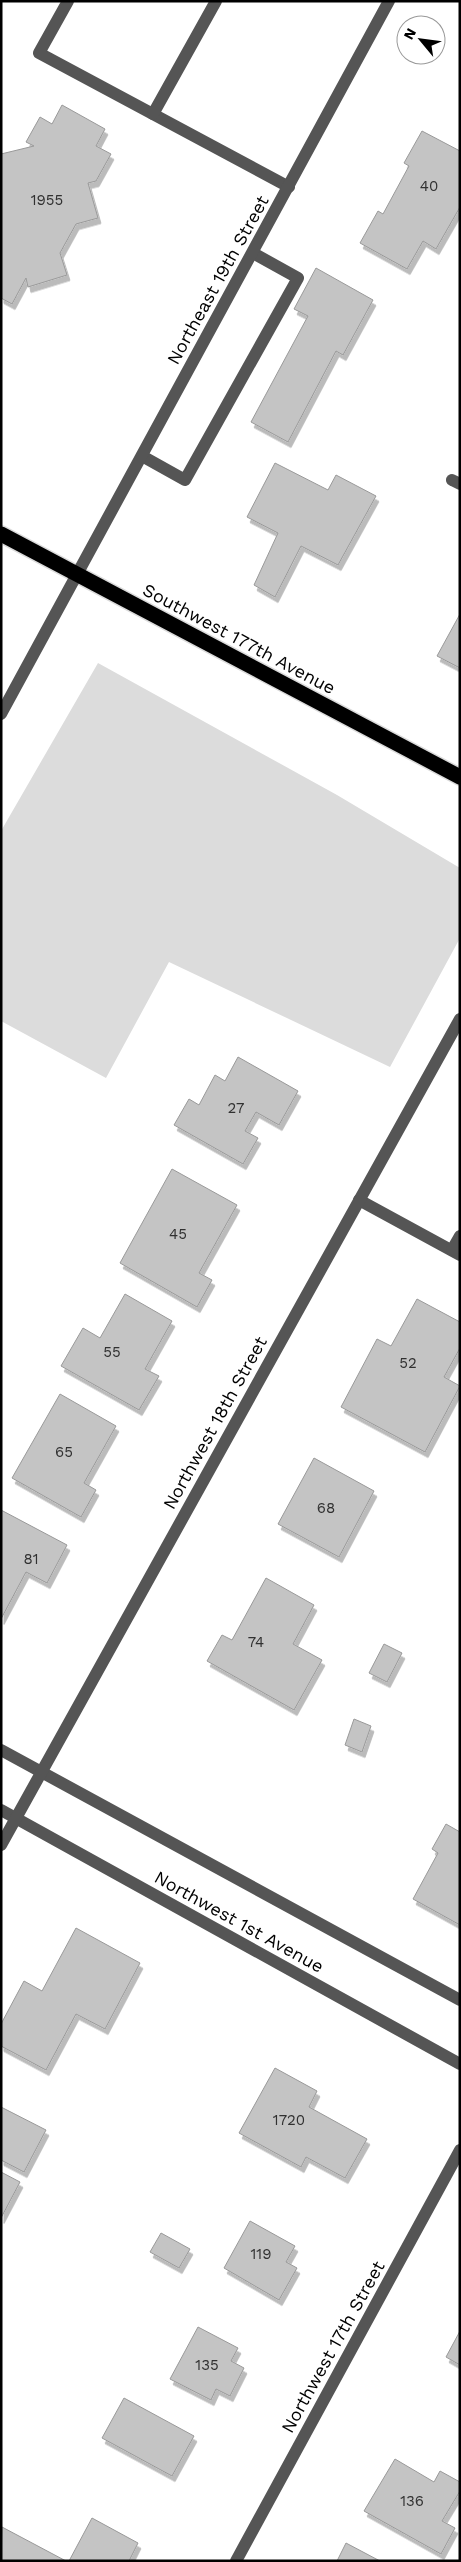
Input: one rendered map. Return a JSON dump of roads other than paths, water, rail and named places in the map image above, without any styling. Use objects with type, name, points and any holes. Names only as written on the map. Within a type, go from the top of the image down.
[{"type":"highway","name":"Southwest 177th Avenue","points":[[1,534],[460,777]]},
{"type":"street","points":[[68,1],[39,53],[288,187]]},
{"type":"street","points":[[153,114],[216,1]]},
{"type":"street","name":"Northeast 19th Street","points":[[1,714],[389,1]]},
{"type":"street","points":[[142,456],[185,480],[298,278],[253,253]]},
{"type":"street","name":"Northwest 18th Street","points":[[1,1844],[460,1019]]},
{"type":"street","points":[[360,1200],[456,1252],[460,1236]]},
{"type":"street","name":"Northwest 1st Avenue","points":[[1,1750],[460,2000]]},
{"type":"street","name":"Northwest 1st Avenue","points":[[1,1810],[460,2064]]},
{"type":"street","name":"Northwest 17th Street","points":[[236,2561],[460,2150]]}]
